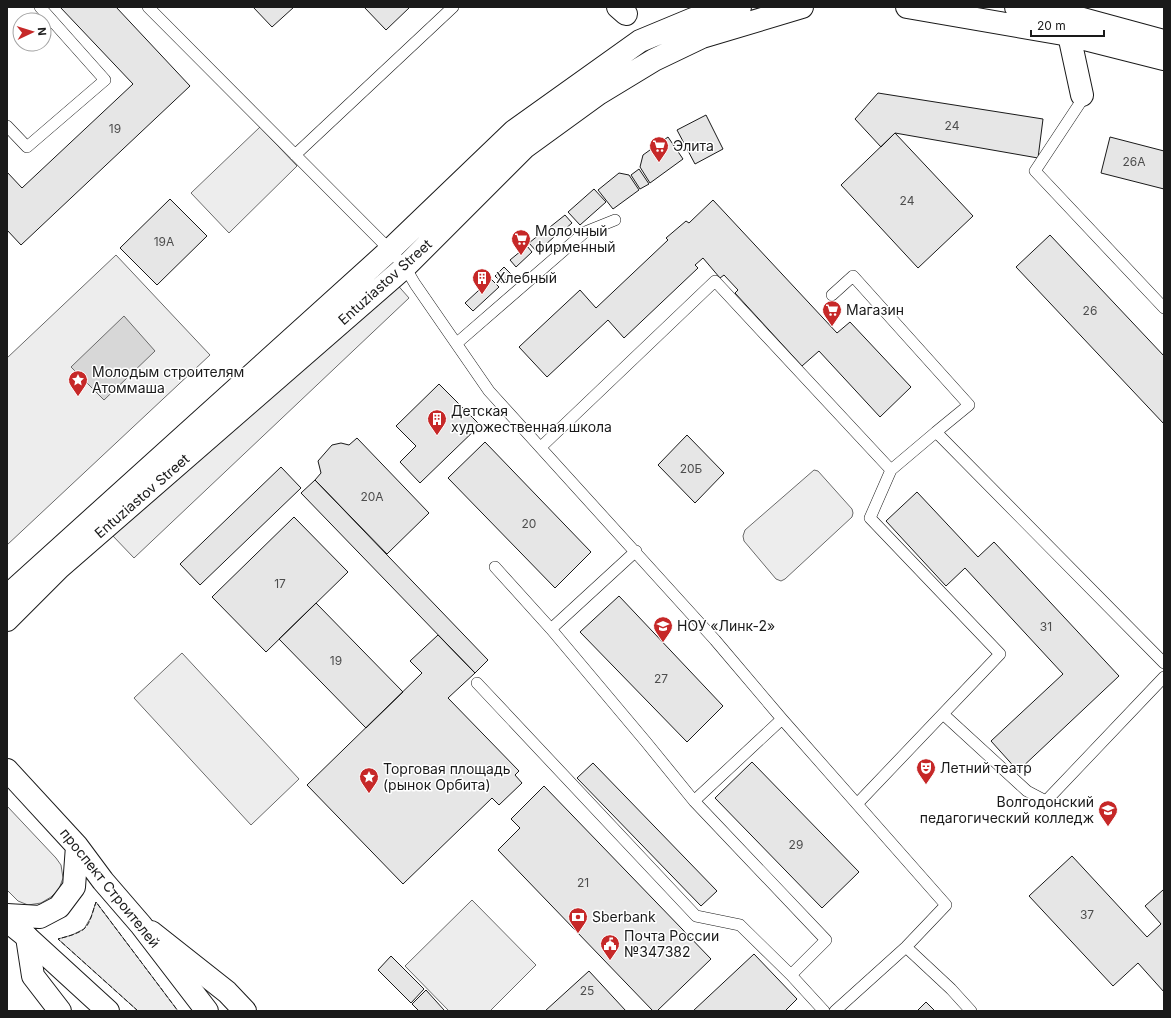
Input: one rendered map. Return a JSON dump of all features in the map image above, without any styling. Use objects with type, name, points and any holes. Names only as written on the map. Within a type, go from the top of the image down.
[{"type":"street","points":[[618,7],[626,14],[622,7]]},
{"type":"street","points":[[7,596],[390,250],[514,131],[640,41],[693,19],[740,7]]},
{"type":"street","name":"Entuziastov Street","points":[[7,620],[59,568],[405,267],[525,146],[598,94],[654,60],[702,37],[802,7]]},
{"type":"street","points":[[908,7],[1072,20],[1164,59]]},
{"type":"street","points":[[1016,7],[1164,41]]},
{"type":"street","points":[[1072,20],[1082,95]]},
{"type":"street","name":"проспект Строителей","points":[[7,770],[77,846],[103,881],[141,925],[207,1011]]},
{"type":"street","points":[[7,915],[40,917],[59,907],[74,887],[77,846]]},
{"type":"street","points":[[7,921],[27,937],[108,1011]]},
{"type":"street","points":[[141,925],[228,992],[245,1011]]},
{"type":"street","points":[[27,937],[33,976],[60,1011]]},
{"type":"lane","points":[[7,126],[28,147],[105,80],[40,7]]},
{"type":"lane","points":[[148,7],[390,250],[405,267],[415,284],[490,391],[715,640],[782,719],[946,905],[906,946],[835,1011]]},
{"type":"lane","points":[[295,155],[453,7]]},
{"type":"lane","points":[[1082,95],[1082,100],[1035,171],[1164,308]]},
{"type":"lane","points":[[457,343],[585,232],[616,220]]},
{"type":"lane","points":[[832,295],[853,276],[969,405],[891,470],[870,518],[1000,654],[857,804]]},
{"type":"lane","points":[[541,447],[715,281],[891,470]]},
{"type":"lane","points":[[936,432],[1164,663]]},
{"type":"lane","points":[[551,630],[636,551]]},
{"type":"lane","points":[[495,567],[551,630],[694,801],[826,940],[791,975]]},
{"type":"lane","points":[[943,714],[1027,791],[1046,801],[1164,677]]},
{"type":"lane","points":[[477,683],[696,916],[740,925],[791,975],[824,1011]]},
{"type":"lane","points":[[694,801],[782,719]]},
{"type":"lane","points":[[906,946],[972,1011]]},
{"type":"shaded area","points":[[260,127],[297,166],[229,233],[191,193]]},
{"type":"shaded area","points":[[116,255],[210,355],[7,545],[7,358]]},
{"type":"shaded area","points":[[394,281],[409,298],[134,558],[112,535]]},
{"type":"shaded area","points":[[124,316],[155,351],[104,400],[71,367]]},
{"type":"shaded area","points":[[814,470],[818,471],[852,509],[852,517],[781,581],[776,579],[744,541],[743,536],[745,530]]},
{"type":"shaded area","points":[[182,653],[299,779],[251,825],[134,698]]},
{"type":"shaded area","points":[[7,806],[61,865],[63,878],[59,889],[51,897],[41,903],[28,905],[18,901],[7,890]]},
{"type":"shaded area","points":[[472,900],[536,965],[490,1011],[449,1011],[405,966]]},
{"type":"shaded area","points":[[96,902],[178,1011],[138,1011],[58,939],[72,935],[84,929],[91,917]]},
{"type":"building","points":[[60,7],[116,7],[190,86],[21,245],[7,230],[7,172],[22,188],[133,84]]},
{"type":"building","points":[[253,7],[294,7],[272,27]]},
{"type":"building","points":[[364,7],[410,7],[386,30]]},
{"type":"building","points":[[878,93],[1043,119],[1038,158],[895,133],[881,147],[855,119]]},
{"type":"building","points":[[706,115],[723,149],[695,164],[677,130]]},
{"type":"building","points":[[895,133],[973,216],[918,268],[841,185]]},
{"type":"building","name":"Элита","points":[[668,137],[683,159],[650,183],[640,167],[643,155]]},
{"type":"building","points":[[1110,137],[1164,151],[1164,189],[1101,173]]},
{"type":"building","points":[[639,169],[649,184],[640,189],[631,175]]},
{"type":"building","points":[[619,173],[629,175],[639,190],[613,209],[598,190]]},
{"type":"building","points":[[594,189],[606,202],[580,225],[568,212]]},
{"type":"building","points":[[170,199],[207,236],[157,285],[120,248]]},
{"type":"building","points":[[713,200],[837,333],[850,322],[911,387],[880,417],[819,351],[802,366],[735,293],[738,290],[724,275],[720,278],[703,258],[695,265],[698,268],[624,338],[608,320],[547,377],[519,347],[580,290],[596,308],[668,240],[666,238],[686,221],[689,223]]},
{"type":"building","points":[[565,215],[572,223],[557,236],[550,227]]},
{"type":"building","points":[[546,229],[554,237],[537,252],[529,243]]},
{"type":"building","points":[[1050,235],[1164,356],[1164,424],[1016,267]]},
{"type":"building","name":"Молочный фирменный","points":[[527,246],[532,252],[516,267],[510,260]]},
{"type":"building","points":[[504,267],[511,274],[502,283],[495,276]]},
{"type":"building","name":"Хлебный","points":[[491,279],[499,287],[473,311],[465,303]]},
{"type":"building","name":"Детская художественная школа","points":[[439,384],[480,425],[420,483],[400,462],[416,446],[396,426]]},
{"type":"building","points":[[687,435],[724,473],[695,503],[658,465]]},
{"type":"building","points":[[357,438],[429,513],[387,554],[315,480],[321,473],[318,461],[332,445],[341,443],[349,445]]},
{"type":"building","points":[[485,442],[591,552],[555,588],[448,478]]},
{"type":"building","points":[[281,467],[301,488],[200,585],[180,564]]},
{"type":"building","points":[[315,480],[488,660],[475,673],[301,493]]},
{"type":"building","points":[[917,492],[978,557],[994,542],[1119,676],[1018,771],[991,741],[1063,674],[965,568],[946,586],[886,521]]},
{"type":"building","points":[[294,517],[348,572],[266,652],[212,597]]},
{"type":"building","points":[[619,596],[723,706],[687,742],[580,632]]},
{"type":"building","points":[[316,603],[403,692],[366,728],[279,639]]},
{"type":"building","points":[[438,635],[475,673],[448,698],[519,771],[515,775],[522,783],[499,805],[492,798],[403,884],[307,785],[422,673],[410,661]]},
{"type":"building","points":[[752,762],[859,872],[822,908],[715,798]]},
{"type":"building","points":[[593,763],[717,891],[701,906],[577,778]]},
{"type":"building","points":[[544,786],[711,959],[657,1011],[653,1011],[498,850],[520,828],[511,819]]},
{"type":"building","points":[[1072,856],[1147,937],[1161,924],[1145,906],[1163,890],[1164,891],[1164,992],[1138,963],[1113,986],[1029,896]]},
{"type":"building","points":[[754,954],[797,999],[785,1011],[693,1011]]},
{"type":"building","points":[[391,956],[424,989],[411,1003],[378,970]]},
{"type":"building","points":[[589,971],[626,1011],[545,1011]]},
{"type":"building","points":[[426,990],[444,1010],[443,1011],[419,1011],[412,1004]]},
{"type":"building","points":[[926,1002],[935,1011],[917,1011]]},
{"type":"fence","points":[[138,1011],[58,939],[76,934],[85,928],[96,902],[178,1011]]},
{"type":"place","name":"Элита","points":[[659,163]]},
{"type":"place","name":"Молочный фирменный","points":[[521,256]]},
{"type":"place","name":"Хлебный","points":[[482,295]]},
{"type":"place","name":"Магазин","points":[[832,327]]},
{"type":"place","name":"Молодым строителям Атоммаша","points":[[78,397]]},
{"type":"place","name":"Детская художественная школа","points":[[437,436]]},
{"type":"place","name":"НОУ «Линк-2»","points":[[663,643]]},
{"type":"place","name":"Летний театр","points":[[926,785]]},
{"type":"place","name":"Торговая площадь (рынок Орбита)","points":[[369,794]]},
{"type":"place","name":"Волгодонский педагогический колледж","points":[[1108,827]]},
{"type":"place","name":"Sberbank","points":[[578,934]]},
{"type":"place","name":"Почта России №347382","points":[[610,961]]}]
